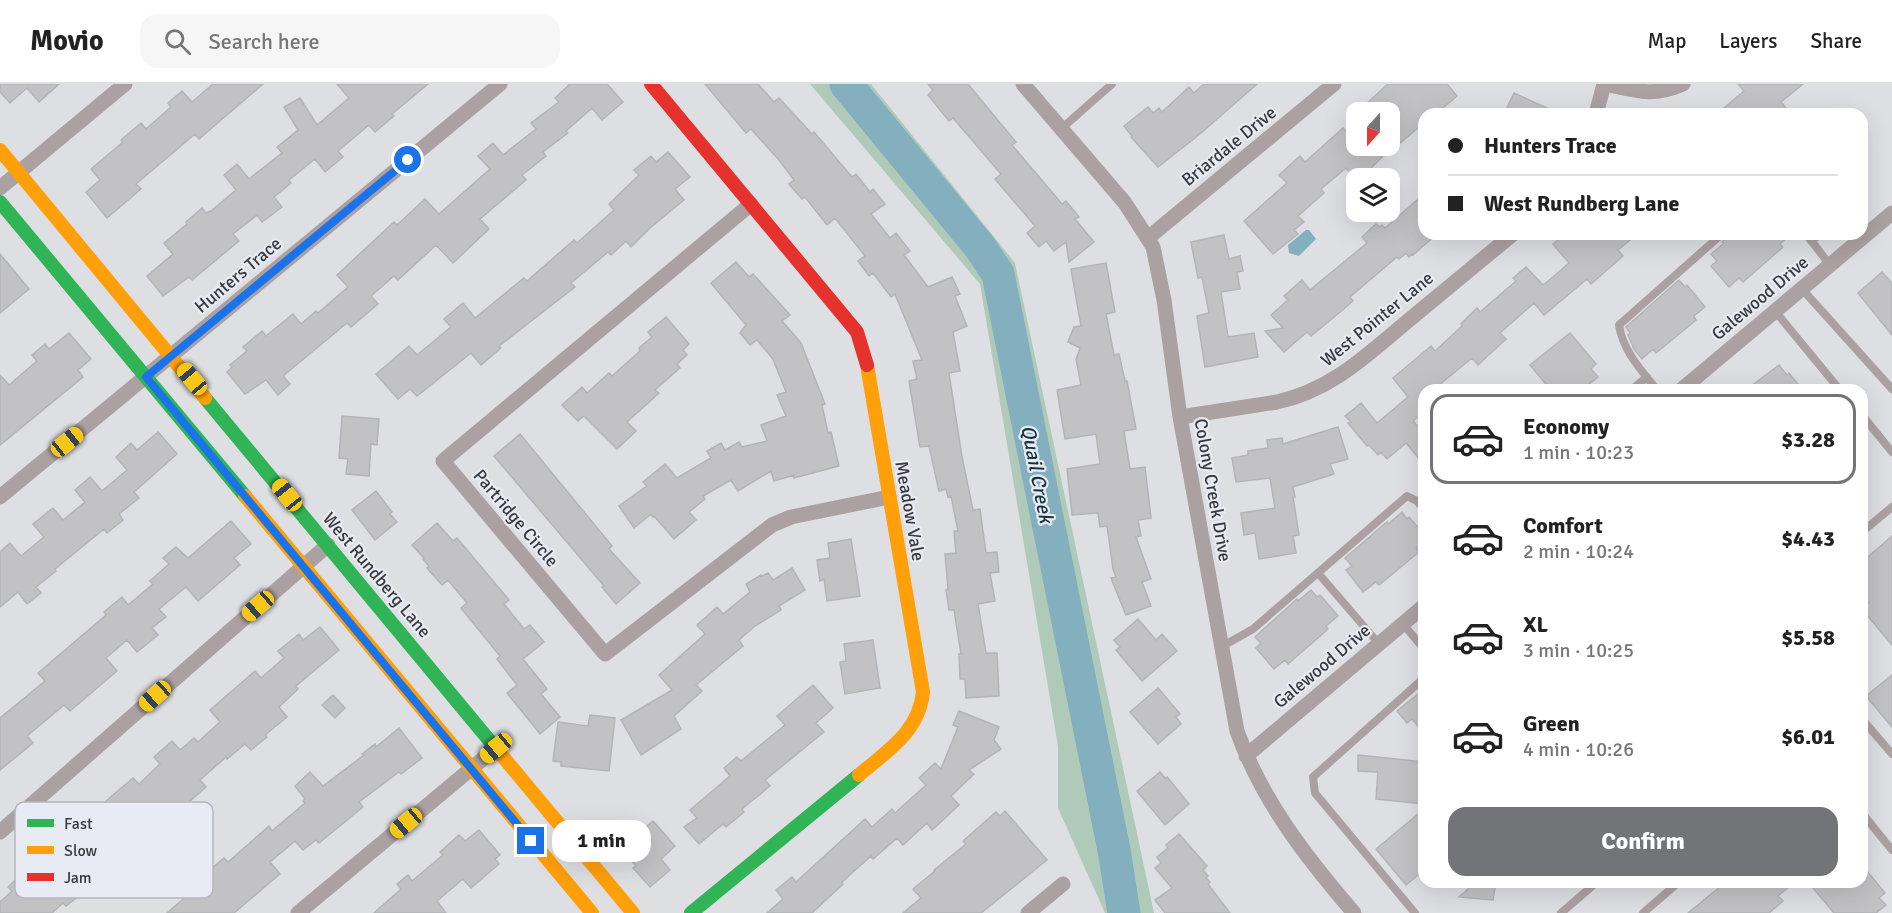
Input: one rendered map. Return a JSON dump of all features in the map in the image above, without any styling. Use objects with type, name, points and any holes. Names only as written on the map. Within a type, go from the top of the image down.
[{"type":"main road","name":"Meadow Vale","points":[[651,84],[857,332],[866,360],[888,496],[923,684],[923,700],[917,718],[903,738],[691,913]]},
{"type":"main road","name":"West Rundberg Lane","points":[[0,150],[633,913]]},
{"type":"main road","points":[[0,202],[592,913]]},
{"type":"street","points":[[0,188],[125,84]]},
{"type":"street","name":"Hunters Trace","points":[[0,497],[500,84]]},
{"type":"street","name":"Colony Creek Drive","points":[[1023,84],[1125,203],[1148,238],[1156,257],[1180,417],[1237,731],[1265,795],[1286,828],[1314,867],[1354,913]]},
{"type":"street","name":"Briardale Drive","points":[[1148,238],[1334,84]]},
{"type":"street","points":[[1598,108],[1605,84],[1641,92],[1665,91],[1683,84]]},
{"type":"street","name":"Partridge Circle","points":[[751,204],[443,461],[606,654],[772,525],[790,517],[888,496]]},
{"type":"street","name":"Galewood Drive","points":[[1868,231],[1892,213]]},
{"type":"street","name":"West Pointer Lane","points":[[1180,417],[1293,399],[1319,388],[1353,366],[1506,240]]},
{"type":"street","name":"Galewood Drive","points":[[1688,384],[1858,240]]},
{"type":"street","points":[[34,802],[328,545]]},
{"type":"street","name":"Galewood Drive","points":[[1246,756],[1418,611]]},
{"type":"street","points":[[298,913],[496,748]]},
{"type":"street","points":[[0,832],[15,819]]},
{"type":"street","points":[[1028,913],[1063,884]]},
{"type":"lane","points":[[1061,129],[1112,84]]},
{"type":"lane","points":[[1653,384],[1621,339],[1619,325],[1715,240]]},
{"type":"lane","points":[[1811,241],[1830,265]]},
{"type":"lane","points":[[1802,289],[1892,389]]},
{"type":"lane","points":[[1775,311],[1835,384]]},
{"type":"lane","points":[[1638,384],[1647,377]]},
{"type":"lane","points":[[1868,422],[1892,452]]},
{"type":"lane","points":[[1221,646],[1253,629],[1407,496],[1418,502]]},
{"type":"lane","points":[[1868,527],[1892,507]]},
{"type":"lane","points":[[1318,573],[1379,644]]},
{"type":"lane","points":[[1403,624],[1418,642]]},
{"type":"lane","points":[[1415,913],[1315,793],[1313,777],[1418,683]]},
{"type":"lane","points":[[1868,726],[1892,754]]},
{"type":"lane","points":[[1868,820],[1892,850]]},
{"type":"lane","points":[[1561,913],[1590,888]]},
{"type":"lane","points":[[1643,913],[1672,888]]},
{"type":"green space","points":[[810,84],[871,84],[1015,263],[1154,913],[1105,913],[1058,808],[1058,746],[980,284]]},
{"type":"water","points":[[1309,230],[1316,239],[1299,256],[1289,253],[1288,245]]},
{"type":"building","points":[[0,84],[59,84],[39,102],[27,88],[10,103],[0,92]]},
{"type":"building","points":[[213,84],[263,84],[199,139],[195,134],[136,184],[141,189],[107,218],[86,192],[100,180],[91,169],[141,123],[146,129],[171,107],[168,103],[182,91],[192,102]]},
{"type":"building","points":[[337,84],[428,84],[392,114],[394,116],[375,132],[369,125],[338,151],[343,157],[325,172],[315,159],[289,180],[291,183],[274,197],[282,207],[262,222],[257,215],[233,234],[239,241],[192,280],[189,277],[163,296],[147,276],[173,254],[164,243],[202,208],[206,213],[211,211],[236,190],[224,175],[237,164],[249,179],[282,153],[277,147],[298,130],[284,107],[300,98],[317,125],[349,98]]},
{"type":"building","points":[[570,84],[607,84],[623,102],[602,120],[592,108],[566,131],[568,133],[543,152],[546,156],[522,175],[526,180],[480,219],[489,229],[453,263],[436,245],[398,280],[394,276],[371,296],[378,304],[351,327],[347,323],[283,376],[290,384],[278,395],[266,380],[245,394],[227,372],[232,367],[230,365],[247,351],[243,347],[262,331],[266,336],[293,314],[301,324],[316,311],[318,313],[348,287],[337,275],[394,222],[397,225],[425,199],[439,214],[490,169],[478,156],[493,143],[503,155],[536,129],[531,123],[559,102],[555,98]]},
{"type":"building","points":[[705,84],[758,84],[774,102],[779,98],[812,134],[814,132],[852,177],[856,174],[870,192],[873,189],[885,204],[871,214],[890,238],[896,233],[910,251],[904,255],[928,287],[952,277],[960,294],[955,296],[967,326],[953,332],[960,371],[949,373],[962,457],[973,510],[980,509],[986,553],[997,552],[999,572],[990,573],[995,601],[978,604],[986,653],[997,653],[999,696],[966,698],[965,679],[960,679],[959,654],[961,654],[954,610],[949,610],[945,554],[956,553],[954,531],[958,531],[951,496],[948,497],[946,489],[939,491],[929,446],[920,447],[909,381],[917,379],[913,361],[922,360],[895,294],[891,297],[873,273],[869,276],[858,261],[865,256],[835,218],[827,225],[805,197],[802,199],[789,184],[794,180],[779,160],[751,129],[746,133]]},
{"type":"building","points":[[928,84],[968,84],[1016,142],[1012,145],[1062,204],[1066,201],[1079,217],[1075,219],[1094,242],[1069,262],[1066,242],[1054,251],[1046,241],[1039,247],[1027,233],[1035,226],[995,179],[1001,174],[953,118],[949,121],[928,95],[933,90]]},
{"type":"building","points":[[1204,84],[1257,84],[1158,167],[1124,126],[1148,107],[1153,113],[1159,108],[1162,112],[1189,87],[1194,93]]},
{"type":"building","points":[[1388,84],[1447,84],[1457,96],[1443,108],[1418,108],[1418,128],[1400,143],[1400,102],[1368,102]]},
{"type":"building","points":[[1738,84],[1803,84],[1781,102],[1786,108],[1724,108],[1744,91]]},
{"type":"building","points":[[1514,93],[1547,108],[1507,108]]},
{"type":"building","points":[[1343,128],[1346,131],[1346,156],[1383,156],[1371,168],[1346,168],[1321,189],[1324,193],[1298,216],[1304,222],[1294,230],[1298,234],[1273,254],[1244,221],[1287,183],[1279,175],[1300,156],[1305,162]]},
{"type":"building","points":[[668,152],[690,177],[675,189],[684,200],[631,247],[626,241],[611,255],[608,252],[571,283],[575,287],[499,346],[501,348],[481,365],[471,353],[417,396],[410,389],[398,399],[376,374],[409,346],[417,355],[451,327],[444,319],[463,303],[475,318],[524,278],[527,281],[574,240],[577,243],[614,210],[609,204],[639,175],[634,170],[651,156],[656,162]]},
{"type":"building","points":[[1418,199],[1418,240],[1430,240],[1413,255],[1409,257],[1406,253],[1399,259],[1397,257],[1350,297],[1353,301],[1339,313],[1311,336],[1307,332],[1284,352],[1265,331],[1283,328],[1271,315],[1288,300],[1284,296],[1302,280],[1310,290],[1367,243],[1362,237],[1376,224],[1380,227],[1382,225],[1385,228],[1392,222],[1400,222],[1400,215]]},
{"type":"building","points":[[1224,235],[1229,259],[1240,256],[1243,271],[1237,272],[1240,289],[1221,292],[1228,337],[1254,333],[1258,357],[1205,367],[1197,316],[1209,313],[1202,277],[1198,278],[1191,242]]},
{"type":"building","points":[[1558,240],[1630,240],[1618,250],[1623,256],[1591,284],[1587,279],[1544,315],[1534,303],[1500,333],[1506,339],[1478,365],[1472,358],[1440,384],[1418,384],[1418,417],[1413,421],[1418,426],[1418,458],[1406,443],[1387,459],[1381,452],[1378,455],[1369,445],[1367,446],[1345,416],[1361,403],[1377,423],[1408,397],[1393,378],[1431,346],[1435,351],[1462,326],[1461,324],[1477,308],[1480,312],[1516,281],[1513,278],[1526,267],[1543,285],[1569,263],[1553,244]]},
{"type":"building","points":[[1724,240],[1784,240],[1780,244],[1783,247],[1743,282],[1739,278],[1729,287],[1711,266],[1717,261],[1711,254],[1724,243],[1722,242]]},
{"type":"building","points":[[0,254],[29,289],[0,313]]},
{"type":"building","points":[[736,262],[749,277],[753,274],[790,315],[782,321],[801,343],[825,404],[822,405],[828,433],[831,432],[839,466],[774,481],[771,471],[738,491],[731,480],[703,496],[705,499],[689,512],[696,520],[674,539],[651,514],[634,528],[619,506],[647,486],[643,482],[665,464],[677,478],[711,458],[707,451],[721,443],[725,450],[739,442],[742,447],[767,441],[761,425],[786,416],[777,395],[786,392],[773,359],[757,340],[750,345],[740,333],[746,325],[711,283]]},
{"type":"building","points":[[1106,263],[1115,312],[1106,314],[1114,355],[1119,354],[1125,381],[1127,381],[1136,429],[1124,431],[1130,469],[1145,467],[1151,518],[1138,520],[1141,536],[1136,537],[1151,579],[1142,582],[1151,606],[1126,615],[1111,578],[1116,577],[1107,526],[1100,527],[1098,513],[1072,515],[1067,469],[1100,464],[1096,434],[1065,439],[1057,390],[1081,385],[1076,359],[1080,348],[1068,342],[1074,327],[1081,326],[1071,269]]},
{"type":"building","points":[[1882,272],[1892,283],[1892,335],[1858,293]]},
{"type":"building","points":[[1679,280],[1685,287],[1687,285],[1705,307],[1694,316],[1696,320],[1684,330],[1656,353],[1653,349],[1642,359],[1634,349],[1626,327]]},
{"type":"building","points":[[666,317],[689,344],[683,350],[687,355],[677,364],[680,368],[655,390],[659,393],[627,422],[636,431],[617,449],[584,416],[578,421],[562,405],[582,387],[587,393],[609,373],[612,376],[640,351],[639,348],[652,337],[648,332]]},
{"type":"building","points":[[69,333],[91,359],[78,370],[83,377],[0,445],[0,375],[9,385],[37,361],[32,355],[45,344],[49,349]]},
{"type":"building","points":[[1570,333],[1596,364],[1591,369],[1598,377],[1589,384],[1546,384],[1530,365]]},
{"type":"building","points":[[1779,365],[1798,384],[1754,384]]},
{"type":"building","points":[[342,416],[379,419],[377,445],[371,444],[369,476],[346,474],[348,459],[339,458]]},
{"type":"building","points":[[1338,427],[1348,459],[1330,464],[1334,474],[1293,487],[1299,535],[1293,536],[1296,553],[1259,559],[1255,533],[1244,535],[1241,513],[1275,508],[1270,478],[1236,482],[1232,458],[1248,455],[1248,451],[1268,448],[1267,440],[1282,438],[1283,444]]},
{"type":"building","points":[[158,432],[177,454],[134,492],[139,498],[119,514],[123,520],[107,533],[104,529],[55,569],[56,571],[36,587],[41,593],[27,604],[18,592],[0,607],[0,552],[10,543],[21,556],[44,537],[33,524],[53,508],[63,520],[85,502],[75,490],[90,477],[102,491],[127,470],[116,457],[131,443],[137,450]]},
{"type":"building","points":[[520,434],[612,546],[609,549],[640,583],[616,604],[602,587],[604,586],[494,456]]},
{"type":"building","points":[[376,491],[397,522],[375,540],[352,510]]},
{"type":"building","points":[[1402,512],[1407,519],[1409,517],[1418,527],[1418,546],[1416,548],[1418,553],[1379,585],[1376,582],[1363,592],[1346,570],[1352,566],[1345,558],[1387,522],[1388,524]]},
{"type":"building","points":[[231,521],[251,544],[234,558],[240,565],[198,601],[186,587],[159,609],[166,617],[152,628],[158,635],[137,652],[127,640],[106,658],[117,671],[70,711],[64,705],[27,736],[33,743],[0,770],[0,718],[45,681],[38,673],[106,615],[104,612],[122,597],[128,605],[153,584],[150,581],[169,564],[163,558],[176,547],[188,558]]},
{"type":"building","points":[[437,523],[453,541],[457,538],[509,600],[504,604],[524,629],[530,625],[544,642],[523,659],[547,689],[541,694],[560,717],[540,734],[507,693],[517,685],[497,659],[500,656],[461,608],[467,603],[448,580],[442,585],[412,545]]},
{"type":"building","points":[[1892,536],[1892,645],[1868,616],[1868,557]]},
{"type":"building","points":[[851,539],[860,596],[827,601],[824,579],[820,581],[817,560],[830,558],[828,543]]},
{"type":"building","points":[[792,568],[805,590],[779,606],[781,610],[755,626],[739,640],[743,646],[696,685],[702,691],[674,716],[681,729],[641,755],[621,720],[672,690],[659,675],[705,634],[697,625],[717,607],[723,614],[750,592],[746,584],[761,575],[768,573],[773,580]]},
{"type":"building","points":[[1311,590],[1317,597],[1320,595],[1338,616],[1326,626],[1328,629],[1288,664],[1285,660],[1274,669],[1256,648],[1261,643],[1255,637],[1297,599],[1298,601]]},
{"type":"building","points":[[1138,619],[1156,640],[1162,634],[1177,651],[1142,681],[1116,650],[1120,647],[1114,640]]},
{"type":"building","points":[[320,627],[339,650],[296,686],[298,689],[279,707],[287,717],[251,750],[245,744],[227,759],[226,757],[200,780],[206,787],[189,802],[105,802],[133,778],[139,784],[160,764],[154,757],[172,741],[180,750],[194,738],[198,742],[220,722],[210,710],[255,671],[261,678],[284,658],[278,651],[299,634],[303,640]]},
{"type":"building","points":[[873,640],[880,688],[845,694],[840,662],[846,661],[844,644]]},
{"type":"building","points":[[1892,675],[1892,727],[1868,698],[1868,694]]},
{"type":"building","points":[[813,685],[833,708],[816,723],[824,732],[765,780],[770,786],[742,809],[744,812],[726,827],[723,824],[699,844],[684,827],[697,818],[690,810],[730,776],[724,768],[737,757],[741,761],[785,725],[777,716]]},
{"type":"building","points":[[1158,688],[1180,714],[1176,717],[1181,724],[1158,744],[1130,712]]},
{"type":"building","points":[[1418,694],[1418,726],[1412,719],[1407,723],[1397,711]]},
{"type":"building","points":[[333,695],[345,708],[335,718],[322,705]]},
{"type":"building","points":[[959,711],[999,727],[994,740],[1001,749],[969,770],[974,774],[951,796],[959,805],[932,830],[927,823],[903,845],[897,838],[873,859],[871,856],[812,913],[767,913],[783,899],[776,890],[792,877],[796,882],[865,819],[872,827],[892,809],[895,813],[926,785],[919,778],[935,763],[941,769],[958,727],[953,725]]},
{"type":"building","points":[[590,715],[615,718],[609,771],[561,766],[561,762],[553,761],[558,722],[588,726]]},
{"type":"building","points":[[399,728],[422,758],[359,802],[363,807],[319,843],[316,840],[303,850],[295,841],[270,862],[280,874],[234,913],[167,913],[184,898],[213,898],[213,867],[224,858],[228,862],[269,826],[272,831],[305,803],[303,801],[305,799],[295,786],[310,772],[323,786],[375,744],[376,747]]},
{"type":"building","points":[[1358,755],[1418,761],[1418,803],[1376,799],[1378,772],[1358,771]]},
{"type":"building","points":[[1160,772],[1165,778],[1167,777],[1189,804],[1165,825],[1137,791]]},
{"type":"building","points":[[1005,811],[1047,860],[981,913],[903,913],[921,898],[913,889],[966,844],[963,841],[996,812],[1000,816]]},
{"type":"building","points":[[1418,814],[1418,875],[1406,885],[1376,849]]},
{"type":"building","points":[[653,821],[675,846],[661,859],[670,870],[650,887],[633,868],[636,866],[617,845],[630,832],[636,835]]},
{"type":"building","points":[[479,830],[500,855],[495,859],[499,864],[471,888],[463,879],[437,901],[446,913],[374,913],[401,889],[397,884],[408,875],[412,881],[443,855],[440,852],[459,835],[465,841]]},
{"type":"building","points":[[1179,834],[1207,866],[1203,870],[1208,876],[1206,878],[1210,882],[1208,884],[1230,913],[1165,913],[1155,900],[1172,888],[1155,868],[1161,863],[1157,857]]},
{"type":"building","points":[[1868,872],[1885,893],[1879,898],[1886,905],[1876,913],[1834,913],[1813,888],[1868,888]]},
{"type":"building","points":[[15,881],[15,898],[76,898],[66,906],[63,903],[52,913],[0,913],[0,902],[12,891],[8,887]]},
{"type":"building","points":[[1469,888],[1495,888],[1493,900],[1459,897]]},
{"type":"building","points":[[1719,888],[1788,888],[1778,896],[1783,901],[1769,913],[1688,913]]},
{"type":"waterway","name":"Quail Creek","points":[[846,84],[980,247],[998,274],[1114,850],[1124,913]]},
{"type":"traffic: fast","points":[[0,202],[245,496]]},
{"type":"traffic: fast","points":[[205,398],[494,746]]},
{"type":"traffic: fast","points":[[691,913],[859,775]]},
{"type":"traffic: slow","points":[[0,150],[205,398]]},
{"type":"traffic: slow","points":[[859,775],[900,740],[908,730],[920,706],[923,692],[867,365]]},
{"type":"traffic: slow","points":[[245,496],[592,913]]},
{"type":"traffic: slow","points":[[494,746],[633,913]]},
{"type":"traffic: jam","points":[[651,84],[857,332],[867,365]]},
{"type":"route","points":[[408,160],[146,377],[531,841]]}]
